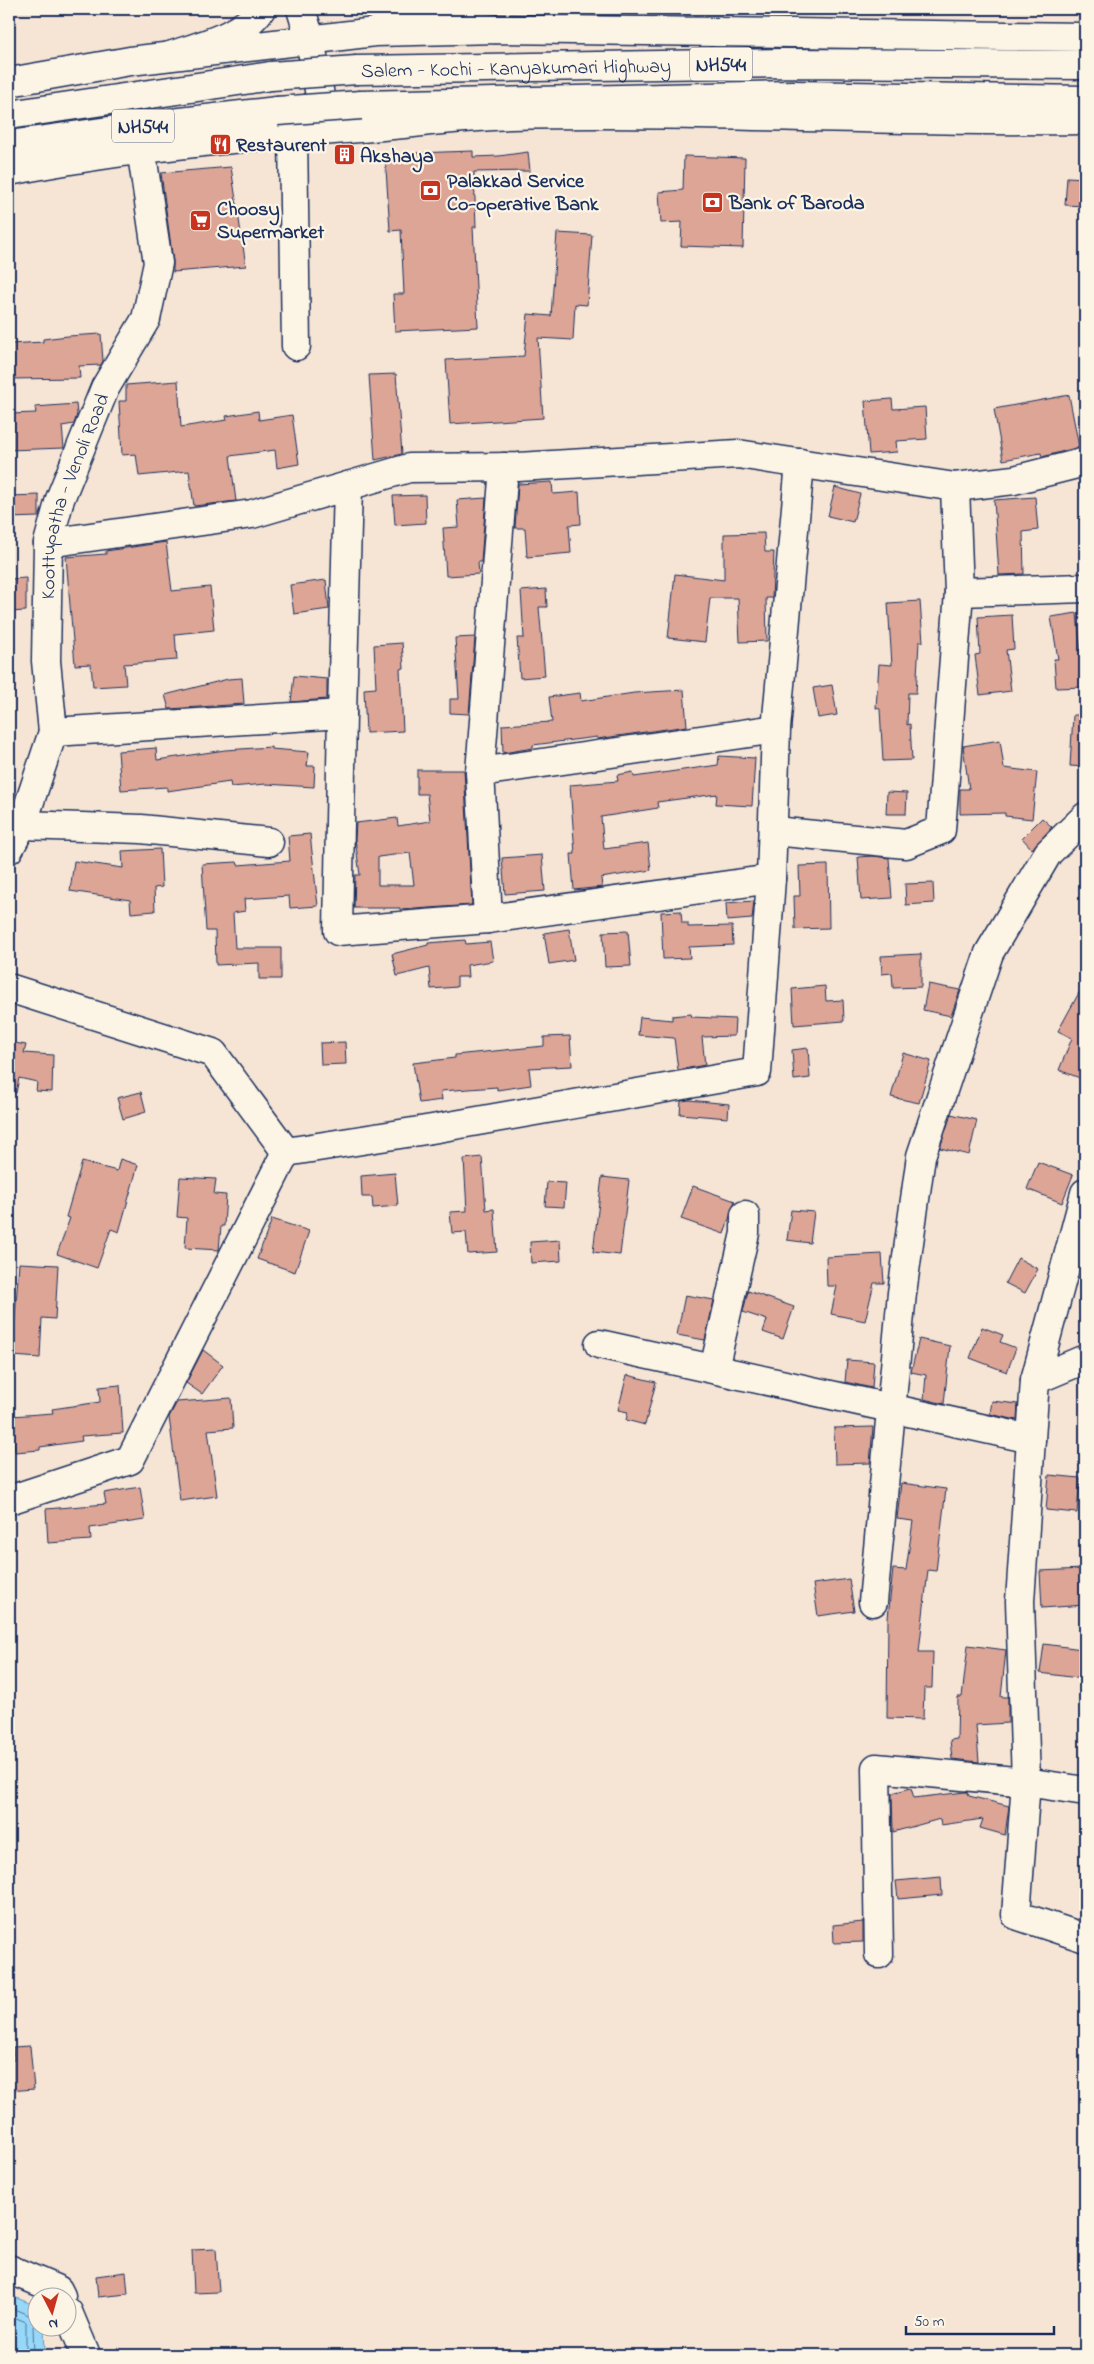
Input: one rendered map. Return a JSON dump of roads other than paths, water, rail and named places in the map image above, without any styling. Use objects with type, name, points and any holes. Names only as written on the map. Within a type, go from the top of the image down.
[{"type":"main road","points":[[170,56],[222,38],[240,28],[261,9]]},
{"type":"main road","points":[[301,9],[310,39],[326,130]]},
{"type":"main road","points":[[382,9],[405,15],[496,29]]},
{"type":"main road","points":[[9,82],[170,56],[375,32],[705,20],[1085,36]]},
{"type":"main road","name":"Salem - Kochi - Kanyakumari Highway","points":[[9,115],[271,76],[357,70],[782,63],[1085,65]]},
{"type":"main road","name":"Salem - Kochi - Kanyakumari Highway","points":[[9,146],[138,127],[361,104],[793,95],[1085,100]]},
{"type":"main road","points":[[9,170],[141,148],[326,130],[506,116],[616,114],[966,121],[1085,120]]},
{"type":"main road","points":[[293,133],[296,346]]},
{"type":"main road","name":"Koottupatha - Venoli Road","points":[[9,849],[15,822],[53,732],[46,661],[48,543],[60,499],[105,388],[146,319],[158,263],[141,148]]},
{"type":"main road","points":[[48,543],[252,514],[409,468],[504,467],[738,454],[955,487],[1014,480],[1085,462]]},
{"type":"main road","points":[[286,1152],[432,1130],[757,1072],[774,831],[776,729],[800,463]]},
{"type":"main road","points":[[488,919],[480,772],[504,467]]},
{"type":"main road","points":[[348,486],[338,931],[488,919],[771,879]]},
{"type":"main road","points":[[774,831],[906,844],[941,830],[959,592],[955,487]]},
{"type":"main road","points":[[959,592],[1085,588]]},
{"type":"main road","points":[[53,732],[342,714]]},
{"type":"main road","points":[[480,772],[776,729]]},
{"type":"main road","points":[[873,1602],[893,1408],[902,1293],[921,1156],[989,953],[1048,853],[1085,817]]},
{"type":"main road","points":[[15,822],[141,830],[269,842]]},
{"type":"main road","points":[[9,988],[213,1054],[286,1152]]},
{"type":"main road","points":[[9,1500],[130,1460],[286,1152]]},
{"type":"main road","points":[[1085,1193],[1035,1380],[1020,1601],[1026,1782],[1016,1915],[1085,1938]]},
{"type":"main road","points":[[714,1369],[745,1233],[745,1215]]},
{"type":"main road","points":[[599,1344],[1031,1439]]},
{"type":"main road","points":[[1035,1380],[1085,1359]]},
{"type":"main road","points":[[879,1954],[876,1768],[1026,1782],[1085,1790]]},
{"type":"main road","points":[[9,2269],[49,2286]]},
{"type":"main road","points":[[78,2336],[86,2355]]},
{"type":"water","points":[[9,2295],[28,2302],[28,2336],[44,2336],[45,2355],[9,2355]]},
{"type":"place","name":"Restaurent","points":[[220,144]]},
{"type":"place","name":"Akshaya","points":[[344,155]]},
{"type":"place","name":"Palakkad Service Co-operative Bank","points":[[431,191]]},
{"type":"place","name":"Bank of Baroda","points":[[713,202]]},
{"type":"place","name":"Choosy Supermarket","points":[[201,220]]}]
